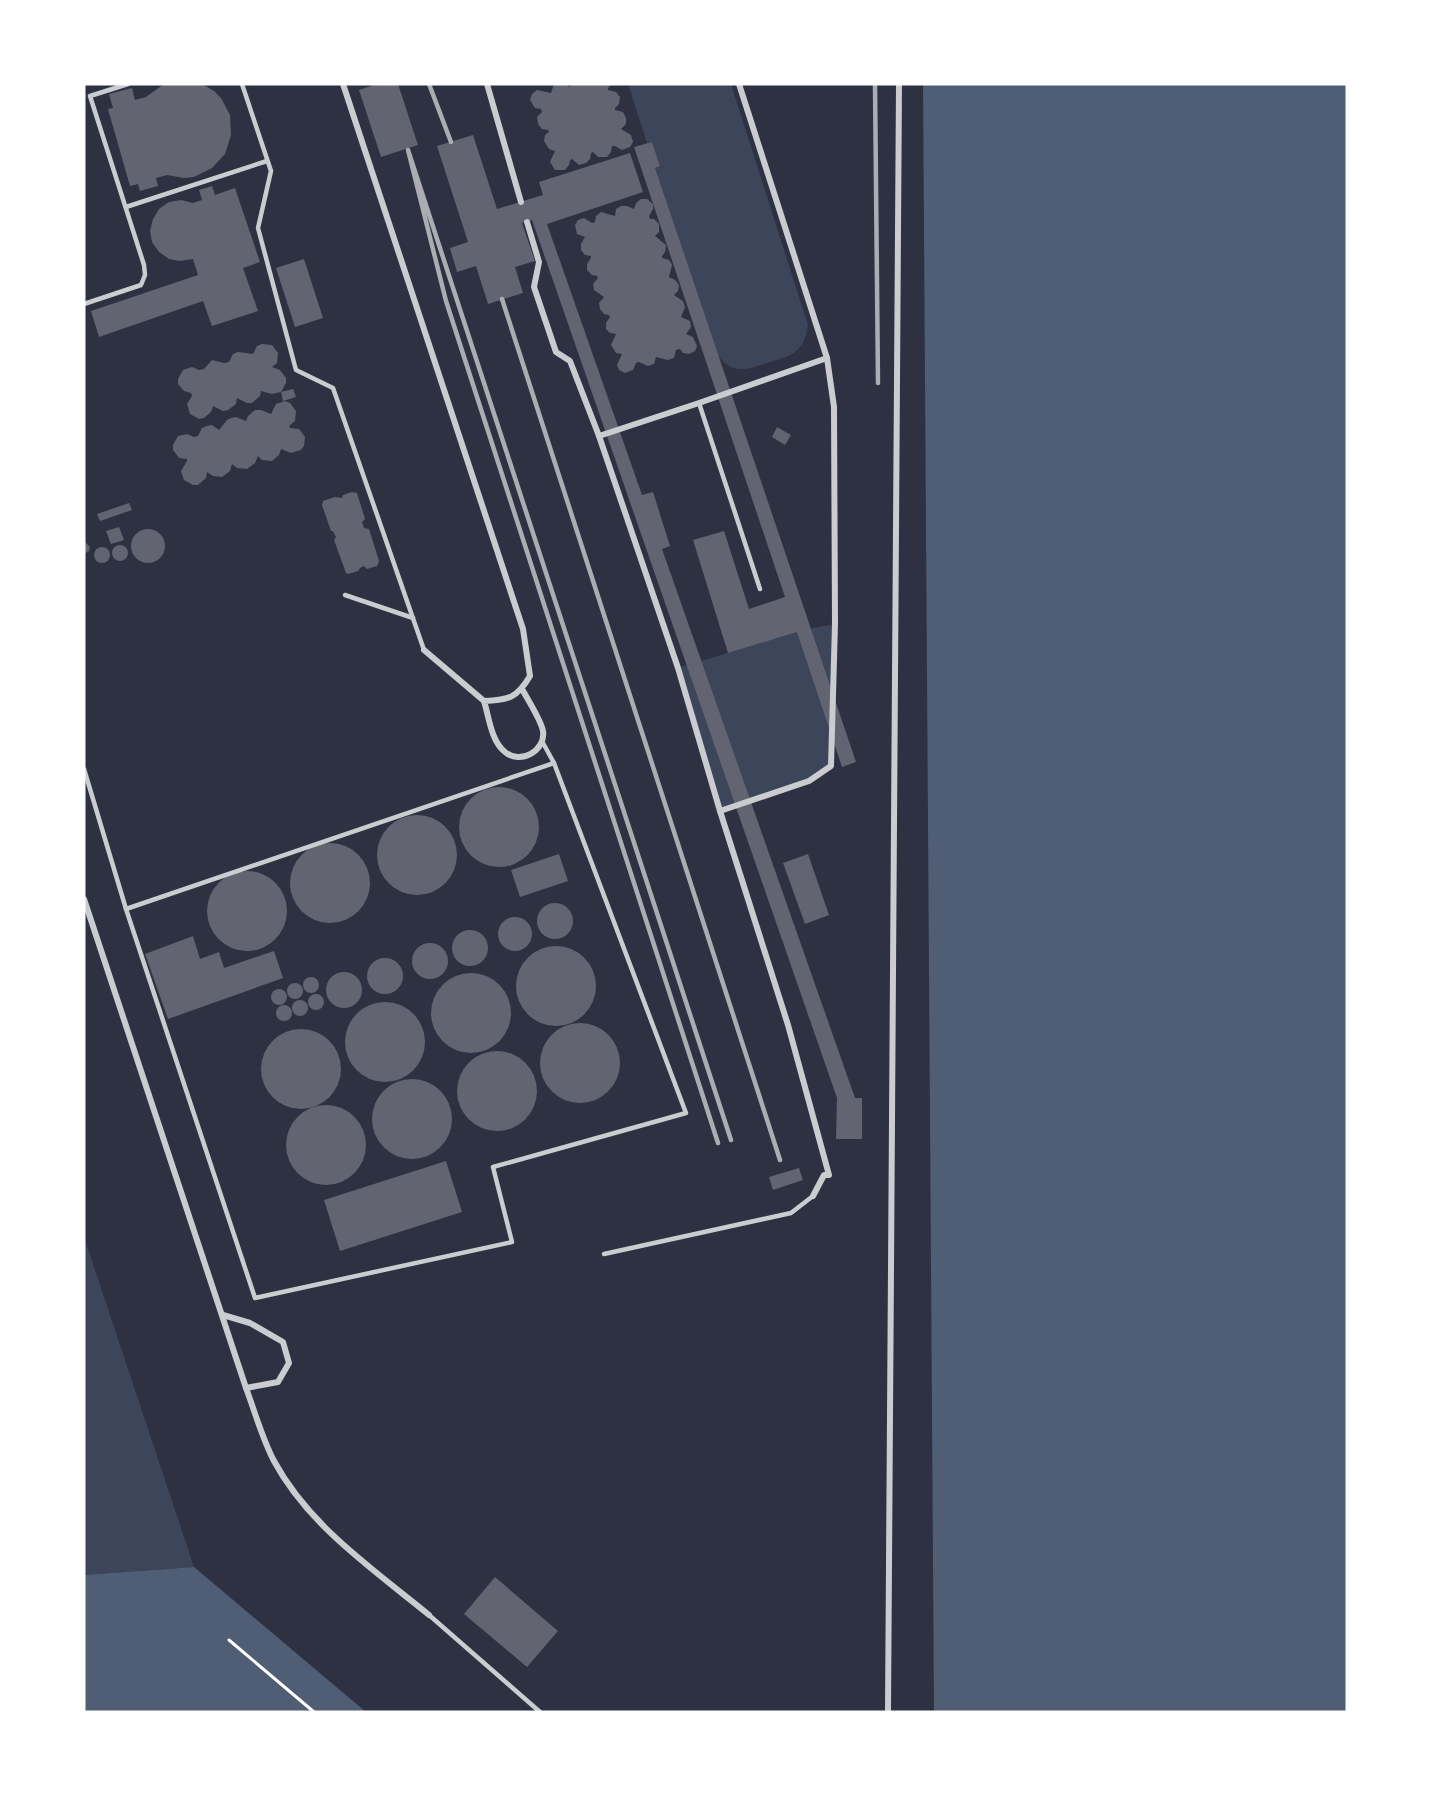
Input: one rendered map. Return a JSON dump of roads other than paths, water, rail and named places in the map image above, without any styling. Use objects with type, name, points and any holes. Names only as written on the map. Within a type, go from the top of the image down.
[{"type":"street","points":[[344,84],[523,629],[530,676],[522,689],[508,700],[484,701]]},
{"type":"street","points":[[487,84],[521,202]]},
{"type":"street","points":[[720,811],[809,782],[831,766],[835,624],[834,407],[827,358],[739,84]]},
{"type":"street","points":[[888,1712],[899,84]]},
{"type":"street","points":[[527,222],[539,262],[534,287],[556,352],[570,361],[599,436],[678,668],[720,811],[788,1025],[829,1175],[824,1174],[813,1196]]},
{"type":"street","points":[[599,436],[827,358]]},
{"type":"street","points":[[424,650],[484,701],[496,743],[507,754],[519,758],[535,753],[543,743],[543,730],[522,689]]},
{"type":"street","points":[[84,899],[246,1388],[273,1460],[297,1497],[331,1534],[429,1616]]},
{"type":"street","points":[[223,1315],[250,1323],[283,1342],[289,1363],[278,1382],[246,1388]]},
{"type":"lane","points":[[84,304],[141,285],[145,275],[144,265],[90,96],[128,84]]},
{"type":"lane","points":[[242,84],[271,171],[258,228],[296,370],[333,388],[424,650]]},
{"type":"lane","points":[[126,207],[267,161]]},
{"type":"lane","points":[[699,403],[760,589]]},
{"type":"lane","points":[[345,595],[413,618]]},
{"type":"lane","points":[[84,769],[126,909],[255,1298],[512,1242],[492,1167],[686,1113],[554,763],[543,743]]},
{"type":"lane","points":[[126,909],[554,763]]},
{"type":"lane","points":[[604,1254],[791,1213],[813,1196]]},
{"type":"lane","points":[[429,1616],[540,1712]]},
{"type":"railway","points":[[429,84],[451,142]]},
{"type":"railway","points":[[875,84],[878,383]]},
{"type":"railway","points":[[718,1143],[446,301],[408,150],[731,1140]]},
{"type":"railway","points":[[502,299],[780,1160]]}]
